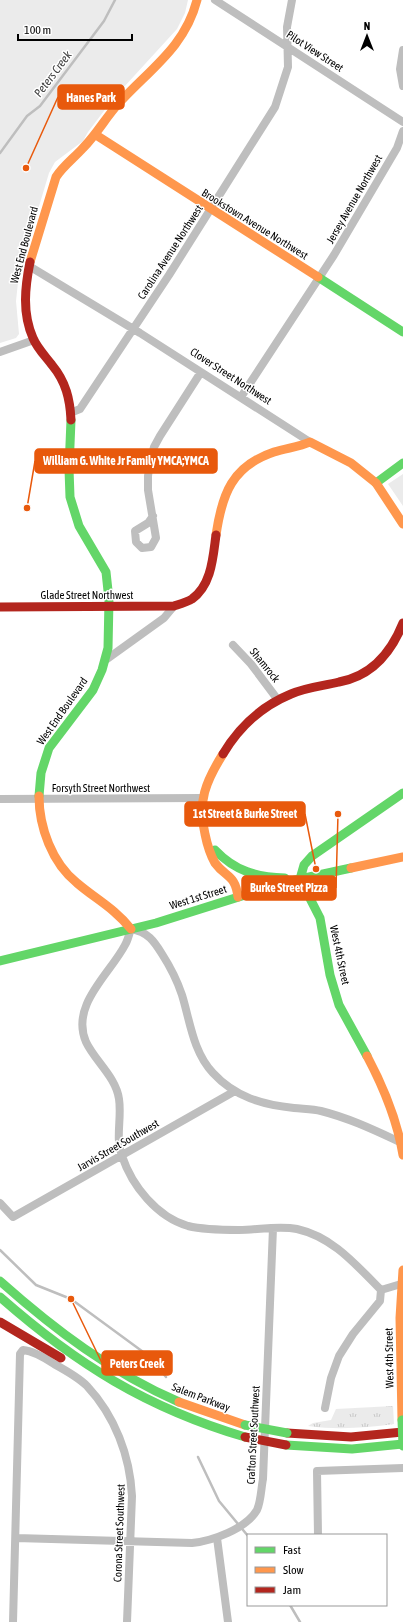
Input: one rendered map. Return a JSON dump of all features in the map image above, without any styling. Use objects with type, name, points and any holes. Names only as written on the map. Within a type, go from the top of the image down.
[{"type":"main road","name":"West End Boulevard","points":[[132,929],[114,910],[67,874],[48,838],[42,819],[39,799],[41,774],[48,749],[79,710],[98,681],[107,659],[108,575],[104,566],[83,535],[72,509],[68,476],[70,413],[67,389],[62,376],[34,340],[28,328],[24,296],[30,266],[56,177],[61,168],[79,153],[96,135],[110,114],[188,29],[195,12],[197,0]]},
{"type":"main road","name":"Brookstown Avenue Northwest","points":[[96,135],[403,332]]},
{"type":"main road","name":"Clover Street Northwest","points":[[310,442],[351,463],[376,482],[403,524]]},
{"type":"main road","name":"Glade Street Northwest","points":[[0,607],[181,605],[193,598],[207,582],[211,572],[218,513],[222,500],[232,482],[241,471],[258,459],[310,442]]},
{"type":"main road","points":[[376,482],[403,463]]},
{"type":"main road","points":[[238,897],[235,881],[214,861],[203,826],[202,798],[213,771],[232,740],[253,716],[278,700],[305,689],[350,680],[364,674],[389,652],[397,640],[403,623]]},
{"type":"main road","points":[[208,842],[227,863],[245,873],[266,878],[300,878],[304,865],[312,856],[403,793]]},
{"type":"main road","name":"West 1st Street","points":[[0,961],[132,929],[300,878],[403,857]]},
{"type":"main road","name":"West 4th Street","points":[[300,878],[320,918],[330,975],[339,1005],[383,1086],[399,1132],[403,1155]]},
{"type":"main road","name":"West 4th Street","points":[[403,1270],[403,1445]]},
{"type":"main road","name":"Salem Parkway","points":[[0,1281],[59,1331],[109,1366],[145,1386],[181,1403],[245,1425],[287,1433],[351,1437],[403,1432]]},
{"type":"main road","points":[[0,1297],[52,1341],[79,1360],[120,1386],[157,1405],[196,1422],[245,1437],[286,1445],[352,1449],[403,1445]]},
{"type":"main road","points":[[0,1322],[138,1403],[157,1405]]},
{"type":"street","name":"Pilot View Street","points":[[215,0],[287,45],[403,122]]},
{"type":"street","name":"Carolina Avenue Northwest","points":[[70,413],[80,409],[211,210],[275,107],[284,83],[288,66],[287,27],[292,0]]},
{"type":"street","points":[[403,50],[400,69],[403,86]]},
{"type":"street","name":"Jersey Avenue Northwest","points":[[241,397],[318,277],[334,255],[397,148],[403,131]]},
{"type":"street","name":"Clover Street Northwest","points":[[30,266],[133,329],[310,442]]},
{"type":"street","points":[[0,352],[34,340]]},
{"type":"street","points":[[153,516],[148,476],[154,448],[201,372]]},
{"type":"street","name":"Glade Street Northwest","points":[[107,659],[164,618],[174,606]]},
{"type":"street","name":"Shamrock","points":[[233,644],[251,664],[278,700]]},
{"type":"street","name":"Forsyth Street Northwest","points":[[0,799],[202,798]]},
{"type":"street","points":[[381,1290],[335,1245],[319,1236],[297,1229],[273,1228],[240,1230],[211,1229],[189,1226],[173,1220],[148,1200],[134,1181],[121,1156],[118,1137],[119,1099],[116,1090],[92,1053],[82,1029],[87,1002],[125,946],[132,929],[148,934],[175,974],[194,1039],[202,1058],[212,1073],[234,1091],[250,1100],[268,1105],[319,1111],[341,1117],[400,1142]]},
{"type":"street","name":"Jarvis Street Southwest","points":[[0,1203],[13,1217],[234,1091]]},
{"type":"street","name":"Crafton Street Southwest","points":[[16,1538],[192,1543],[217,1538],[246,1521],[256,1511],[260,1504],[263,1479],[273,1228]]},
{"type":"street","points":[[381,1290],[402,1284]]},
{"type":"street","points":[[324,1408],[331,1378],[339,1356],[353,1334],[380,1301],[381,1290]]},
{"type":"street","name":"Corona Street Southwest","points":[[16,1538],[20,1354],[24,1350],[28,1350],[72,1374],[86,1385],[106,1410],[126,1453],[131,1477],[132,1496],[127,1622]]},
{"type":"street","points":[[318,1534],[317,1471],[403,1468]]},
{"type":"street","points":[[13,1622],[16,1538]]},
{"type":"street","points":[[217,1538],[228,1622]]},
{"type":"green space","points":[[0,0],[188,0],[185,13],[177,29],[113,99],[83,141],[55,162],[49,173],[19,273],[16,301],[19,334],[16,338],[0,343]]},
{"type":"green space","points":[[403,474],[403,506],[388,484]]},
{"type":"green space","points":[[393,1406],[394,1424],[351,1428],[308,1426],[313,1423],[331,1420],[336,1409]]},
{"type":"waterway","name":"Peters Creek","points":[[0,153],[27,116],[40,106],[104,21],[115,0]]},
{"type":"waterway","name":"Peters Creek","points":[[0,1250],[36,1285],[71,1299],[150,1357],[166,1377]]},
{"type":"waterway","name":"Peters Creek","points":[[198,1457],[219,1501],[247,1535]]},
{"type":"waterway","name":"Peters Creek","points":[[291,1606],[300,1622]]},
{"type":"traffic: fast","points":[[318,277],[403,332]]},
{"type":"traffic: fast","points":[[39,796],[41,773],[49,748],[93,690],[102,670],[108,648],[109,600],[106,572],[79,526],[70,497],[69,469],[71,420]]},
{"type":"traffic: fast","points":[[376,483],[403,463]]},
{"type":"traffic: fast","points":[[300,879],[304,865],[312,856],[403,793]]},
{"type":"traffic: fast","points":[[215,850],[230,863],[247,872],[285,878]]},
{"type":"traffic: fast","points":[[0,961],[156,923],[286,882],[351,868]]},
{"type":"traffic: fast","points":[[300,879],[320,918],[330,975],[339,1005],[367,1056]]},
{"type":"traffic: fast","points":[[0,1281],[41,1316],[107,1364],[130,1378],[179,1402]]},
{"type":"traffic: fast","points":[[0,1297],[57,1343],[114,1381],[144,1398],[176,1412],[245,1437]]},
{"type":"traffic: fast","points":[[402,1420],[403,1446]]},
{"type":"traffic: fast","points":[[245,1425],[287,1433]]},
{"type":"traffic: fast","points":[[286,1445],[352,1449],[403,1444]]},
{"type":"traffic: slow","points":[[30,262],[56,177],[88,143],[119,103],[154,68],[175,44],[184,31],[197,0]]},
{"type":"traffic: slow","points":[[96,135],[318,277]]},
{"type":"traffic: slow","points":[[216,535],[218,520],[226,494],[232,483],[248,465],[274,452],[310,442],[351,463],[376,483],[403,524]]},
{"type":"traffic: slow","points":[[223,754],[212,773],[205,792],[202,812],[203,822],[213,860],[235,884],[238,897]]},
{"type":"traffic: slow","points":[[39,796],[41,820],[44,832],[54,855],[68,875],[112,910],[131,929]]},
{"type":"traffic: slow","points":[[351,868],[403,857]]},
{"type":"traffic: slow","points":[[367,1056],[389,1104],[403,1155]]},
{"type":"traffic: slow","points":[[402,1420],[400,1318],[403,1270]]},
{"type":"traffic: slow","points":[[179,1402],[245,1425]]},
{"type":"traffic: jam","points":[[30,262],[26,290],[27,319],[33,338],[57,371],[64,384],[70,405],[71,420]]},
{"type":"traffic: jam","points":[[0,607],[174,606],[181,604],[192,599],[204,586],[210,570],[216,535]]},
{"type":"traffic: jam","points":[[223,754],[236,735],[252,718],[280,699],[309,688],[351,679],[371,669],[379,662],[393,644],[403,623]]},
{"type":"traffic: jam","points":[[0,1322],[61,1358]]},
{"type":"traffic: jam","points":[[287,1433],[351,1437],[403,1432]]},
{"type":"traffic: jam","points":[[245,1437],[286,1445]]},
{"type":"place","name":"Hanes Park","points":[[26,168]]},
{"type":"place","name":"William G. White Jr Family YMCA;YMCA","points":[[27,508]]},
{"type":"place","name":"Burke Street Pizza","points":[[338,814]]},
{"type":"place","name":"1st Street & Burke Street","points":[[316,869]]},
{"type":"place","name":"Peters Creek","points":[[71,1299]]}]
